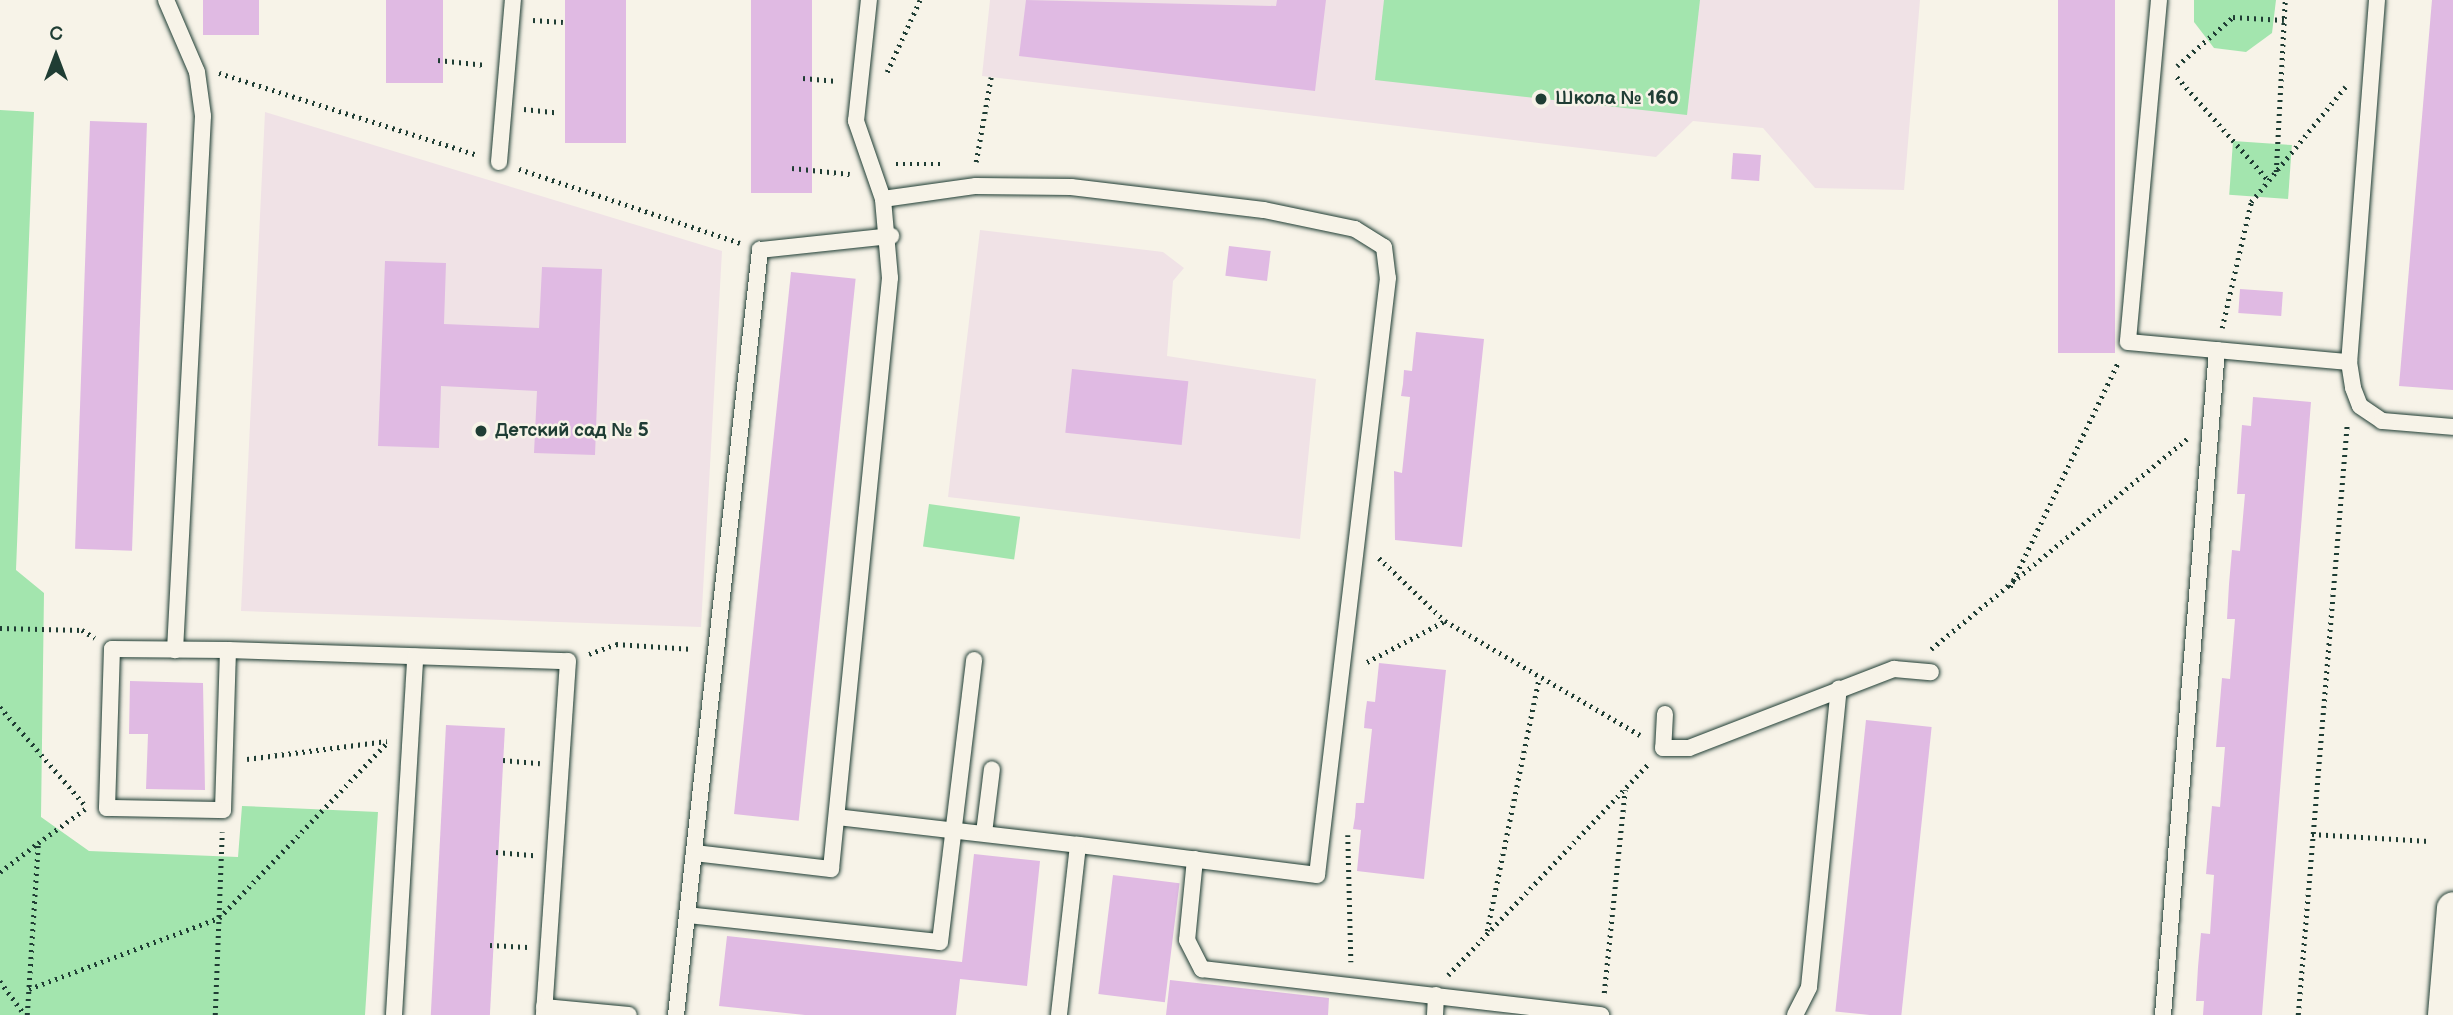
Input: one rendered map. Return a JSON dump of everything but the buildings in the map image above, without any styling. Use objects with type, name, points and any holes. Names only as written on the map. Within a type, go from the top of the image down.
[{"type":"street","points":[[2444,1015],[2453,908]]},
{"type":"lane","points":[[166,0],[197,72],[203,116],[175,650]]},
{"type":"lane","points":[[499,162],[513,0]]},
{"type":"lane","points":[[694,853],[831,869],[891,236],[883,199],[856,121],[869,0]]},
{"type":"lane","points":[[2159,0],[2128,342],[2349,362]]},
{"type":"lane","points":[[2377,0],[2349,362],[2360,406],[2382,421],[2453,427]]},
{"type":"lane","points":[[837,817],[955,829],[1317,875],[1388,278],[1384,247],[1354,229],[1264,210],[1071,187],[976,186],[883,199]]},
{"type":"lane","points":[[677,1015],[760,250],[891,236]]},
{"type":"lane","points":[[2163,1015],[2217,350]]},
{"type":"lane","points":[[229,650],[223,810],[107,808],[111,649],[229,650],[568,661],[544,1011],[629,1015]]},
{"type":"lane","points":[[394,1015],[415,657]]},
{"type":"lane","points":[[687,915],[940,942],[974,660]]},
{"type":"lane","points":[[1665,714],[1663,748],[1689,748],[1894,669],[1931,672]]},
{"type":"lane","points":[[1795,1015],[1809,987],[1839,689]]},
{"type":"lane","points":[[984,833],[992,769]]},
{"type":"lane","points":[[1059,1015],[1078,845]]},
{"type":"lane","points":[[1195,859],[1187,940],[1202,969],[1436,995],[1602,1008]]},
{"type":"lane","points":[[1435,1015],[1436,995]]},
{"type":"path","points":[[882,82],[920,0]]},
{"type":"path","points":[[2276,173],[2285,0]]},
{"type":"path","points":[[2269,181],[2171,71],[2233,17],[2284,20]]},
{"type":"path","points":[[2217,350],[2251,201],[2373,53]]},
{"type":"path","points":[[438,60],[507,68]]},
{"type":"path","points":[[976,186],[975,165],[990,77]]},
{"type":"path","points":[[803,78],[860,84]]},
{"type":"path","points":[[792,168],[851,174],[872,167],[948,164]]},
{"type":"path","points":[[962,164],[975,165]]},
{"type":"path","points":[[2009,588],[2128,342]]},
{"type":"path","points":[[2298,1015],[2344,428],[2360,406]]},
{"type":"path","points":[[1894,669],[1949,639],[2211,418]]},
{"type":"path","points":[[1377,571],[1379,558],[1445,621],[1663,748],[1451,969],[1436,995]]},
{"type":"path","points":[[1367,662],[1445,621]]},
{"type":"path","points":[[0,628],[82,630],[111,649]]},
{"type":"path","points":[[568,661],[616,644],[716,650]]},
{"type":"path","points":[[1366,675],[1369,649]]},
{"type":"path","points":[[1487,932],[1539,678]]},
{"type":"path","points":[[0,707],[87,808]]},
{"type":"path","points":[[29,989],[219,918],[388,741],[411,725]]},
{"type":"path","points":[[224,770],[260,753],[388,741]]},
{"type":"path","points":[[503,760],[561,764]]},
{"type":"path","points":[[1602,1008],[1625,788]]},
{"type":"path","points":[[0,872],[87,808],[107,808]]},
{"type":"path","points":[[215,1015],[223,810]]},
{"type":"path","points":[[1349,829],[1353,986]]},
{"type":"path","points":[[2312,834],[2429,841]]},
{"type":"path","points":[[26,1015],[38,843]]},
{"type":"path","points":[[496,852],[555,856]]},
{"type":"path","points":[[490,945],[548,948]]},
{"type":"path","points":[[0,981],[26,1015]]},
{"type":"shaded area","name":"Школа № 160","points":[[990,0],[1920,0],[1904,190],[1815,188],[1763,128],[1693,121],[1656,157],[982,76]]},
{"type":"shaded area","name":"Детский сад № 5","points":[[265,112],[722,251],[701,627],[241,611]]},
{"type":"shaded area","points":[[980,230],[1163,252],[1184,268],[1173,281],[1167,356],[1316,379],[1300,539],[948,497]]},
{"type":"green space","points":[[1384,0],[1700,0],[1687,115],[1375,80]]},
{"type":"green space","points":[[2194,0],[2276,0],[2272,33],[2246,52],[2214,48],[2194,22]]},
{"type":"green space","points":[[0,110],[34,112],[16,570],[44,593],[41,817],[89,851],[238,857],[242,806],[378,812],[365,1015],[0,1015]]},
{"type":"green space","points":[[2233,141],[2292,145],[2288,199],[2229,195]]},
{"type":"green space","points":[[929,504],[1020,517],[1014,559],[923,547]]},
{"type":"place","name":"Школа № 160","points":[[1541,99]]},
{"type":"place","name":"Детский сад № 5","points":[[481,431]]}]
